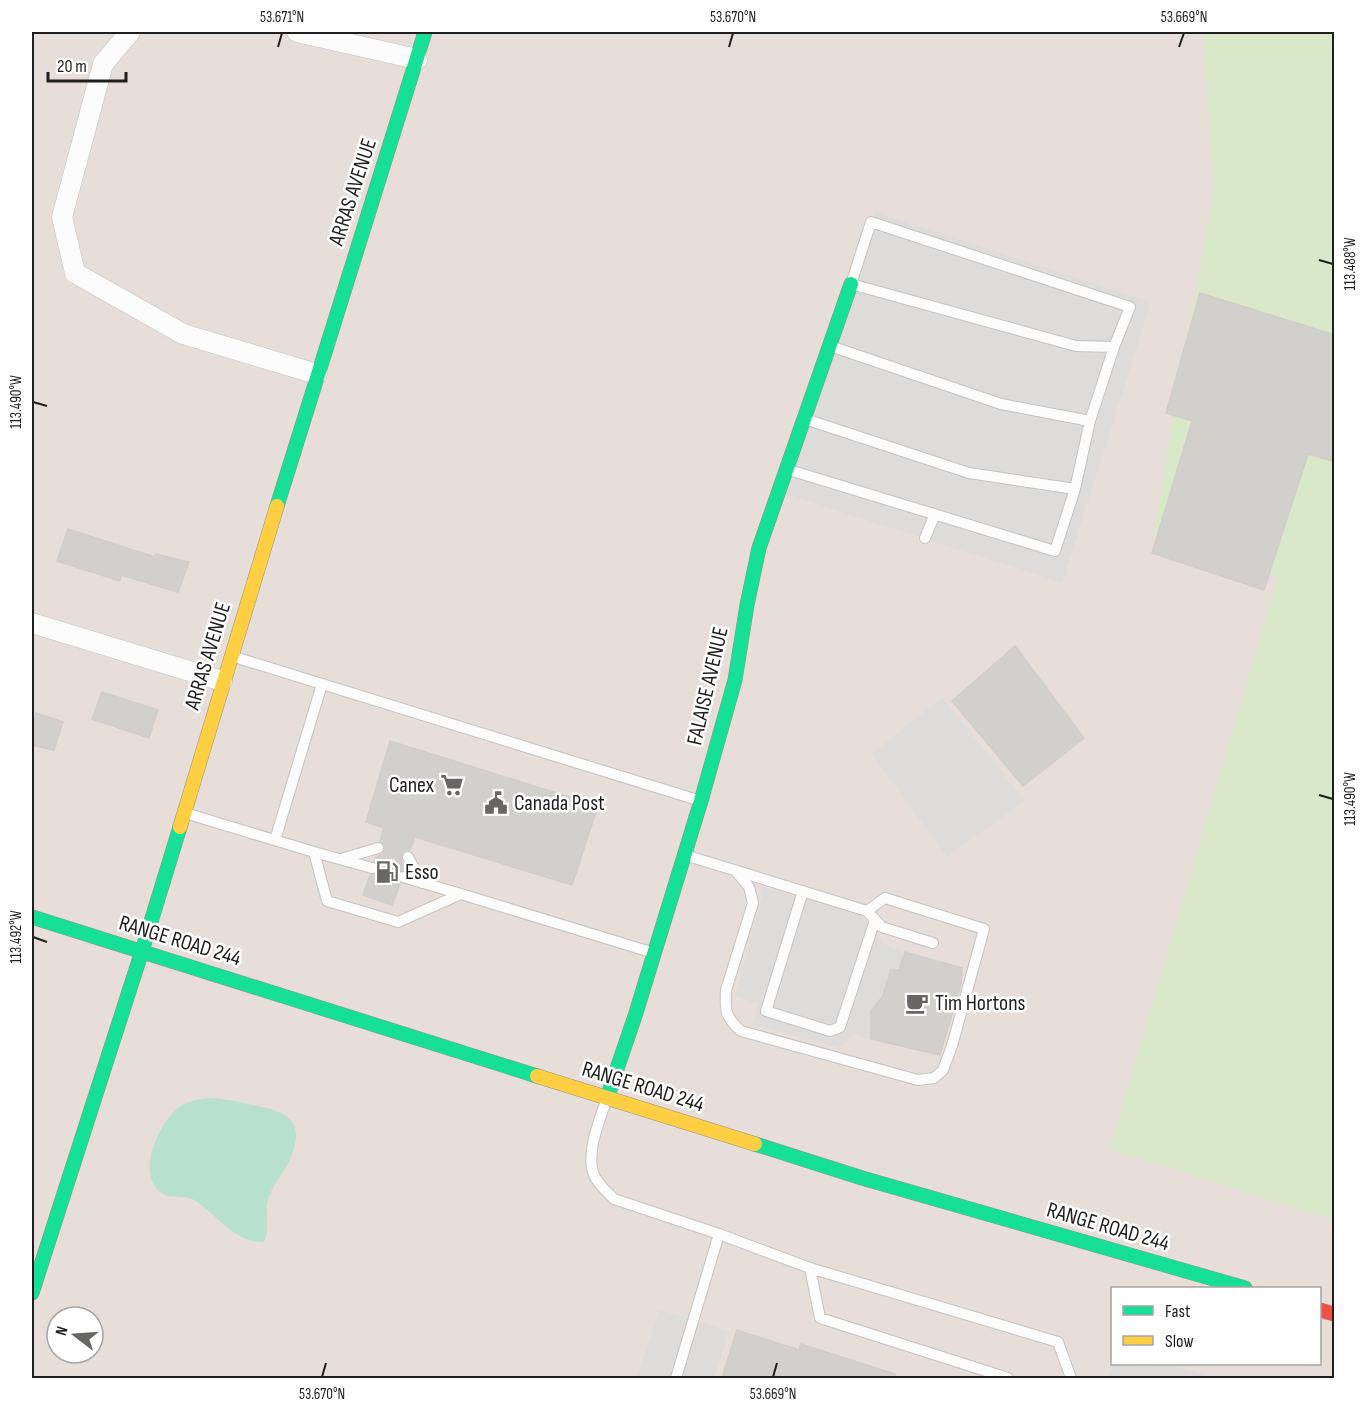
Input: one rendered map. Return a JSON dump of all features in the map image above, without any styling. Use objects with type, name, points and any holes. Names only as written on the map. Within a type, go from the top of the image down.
[{"type":"street","points":[[130,32],[103,64],[62,217],[75,273],[183,334],[317,374]]},
{"type":"street","points":[[297,32],[417,59]]},
{"type":"street","name":"ARRAS AVENUE","points":[[32,1293],[142,951],[222,681],[425,32]]},
{"type":"street","name":"FALAISE AVENUE","points":[[608,1098],[701,801],[735,680],[759,548],[851,284]]},
{"type":"street","points":[[32,623],[222,681]]},
{"type":"street","name":"RANGE ROAD 244","points":[[32,917],[862,1178],[1242,1287]]},
{"type":"lane","points":[[786,469],[1055,551],[1076,489],[1090,421],[1114,347],[1130,307],[872,222],[851,284],[1076,346],[1114,347]]},
{"type":"lane","points":[[829,346],[1001,404],[1090,421]]},
{"type":"lane","points":[[804,418],[969,473],[1076,489]]},
{"type":"lane","points":[[925,538],[935,514]]},
{"type":"lane","points":[[230,656],[701,801]]},
{"type":"lane","points":[[275,840],[322,684]]},
{"type":"lane","points":[[183,812],[314,852],[372,867]]},
{"type":"lane","points":[[341,859],[378,848]]},
{"type":"lane","points":[[314,852],[327,901],[398,922],[461,894]]},
{"type":"lane","points":[[684,855],[867,911],[882,927],[933,944]]},
{"type":"lane","points":[[408,857],[422,883]]},
{"type":"lane","points":[[735,870],[749,887],[753,903],[726,990],[725,1005],[728,1019],[741,1031],[918,1080],[934,1078],[943,1070],[952,1046],[984,929],[885,898],[867,911]]},
{"type":"lane","points":[[403,877],[654,953]]},
{"type":"lane","points":[[803,891],[766,1011],[830,1031],[840,1027],[875,920]]},
{"type":"lane","points":[[608,1098],[594,1138],[591,1165],[595,1178],[614,1199],[719,1234],[810,1268],[1058,1342],[1071,1378]]},
{"type":"lane","points":[[676,1378],[719,1234]]},
{"type":"lane","points":[[810,1268],[820,1318],[1008,1378]]},
{"type":"shaded area","points":[[32,32],[1334,32],[1334,1378],[32,1378]]},
{"type":"shaded area","points":[[875,212],[1151,302],[1062,583],[782,493]]},
{"type":"shaded area","points":[[942,697],[1025,801],[947,857],[872,754]]},
{"type":"shaded area","points":[[762,887],[860,915],[883,944],[905,952],[899,970],[871,1011],[869,1039],[855,1034],[839,1048],[752,1024],[758,1004],[735,996],[762,896]]},
{"type":"shaded area","points":[[659,1310],[729,1331],[714,1378],[637,1378]]},
{"type":"shaded area","points":[[1114,1365],[1171,1365],[1216,1378],[1109,1378]]},
{"type":"green space","points":[[1203,32],[1334,32],[1334,1220],[1110,1149],[1278,576],[1153,537],[1214,188]]},
{"type":"green space","points":[[211,1098],[281,1113],[288,1117],[296,1130],[291,1157],[267,1201],[267,1230],[264,1242],[243,1238],[194,1200],[168,1196],[158,1191],[154,1185],[150,1166],[151,1155],[164,1124],[184,1104]]},
{"type":"building","points":[[1200,293],[1335,335],[1335,462],[1308,454],[1264,590],[1152,553],[1192,421],[1166,413]]},
{"type":"building","points":[[68,529],[155,557],[156,554],[189,562],[178,592],[121,575],[120,581],[57,561]]},
{"type":"building","points":[[1015,646],[1084,738],[1023,786],[952,701]]},
{"type":"building","points":[[102,692],[158,710],[149,738],[92,719]]},
{"type":"building","points":[[36,713],[63,722],[54,750],[32,745],[32,728]]},
{"type":"building","points":[[390,741],[598,806],[572,885],[415,837],[410,850],[405,850],[401,854],[405,868],[396,874],[396,879],[400,884],[392,905],[363,895],[370,875],[379,871],[379,866],[374,861],[376,857],[383,854],[385,849],[385,845],[380,841],[384,828],[366,822]]},
{"type":"building","name":"Tim Hortons","points":[[905,952],[962,968],[961,984],[940,1055],[871,1039],[871,1011],[883,996],[891,969],[899,970]]},
{"type":"building","points":[[737,1330],[799,1350],[801,1344],[895,1374],[895,1378],[722,1378]]},
{"type":"traffic: fast","points":[[277,506],[425,32]]},
{"type":"traffic: fast","points":[[607,1098],[635,1016],[701,801],[735,680],[759,548],[851,284]]},
{"type":"traffic: fast","points":[[32,1293],[180,827]]},
{"type":"traffic: fast","points":[[32,917],[537,1076]]},
{"type":"traffic: fast","points":[[755,1144],[862,1178],[1242,1287]]},
{"type":"traffic: slow","points":[[180,827],[277,506]]},
{"type":"traffic: slow","points":[[537,1076],[755,1144]]},
{"type":"traffic: jam","points":[[1321,1310],[1334,1314]]},
{"type":"place","name":"Canex","points":[[452,785]]},
{"type":"place","name":"Canada Post","points":[[496,803]]},
{"type":"place","name":"Esso","points":[[387,872]]},
{"type":"place","name":"Tim Hortons","points":[[917,1003]]}]
